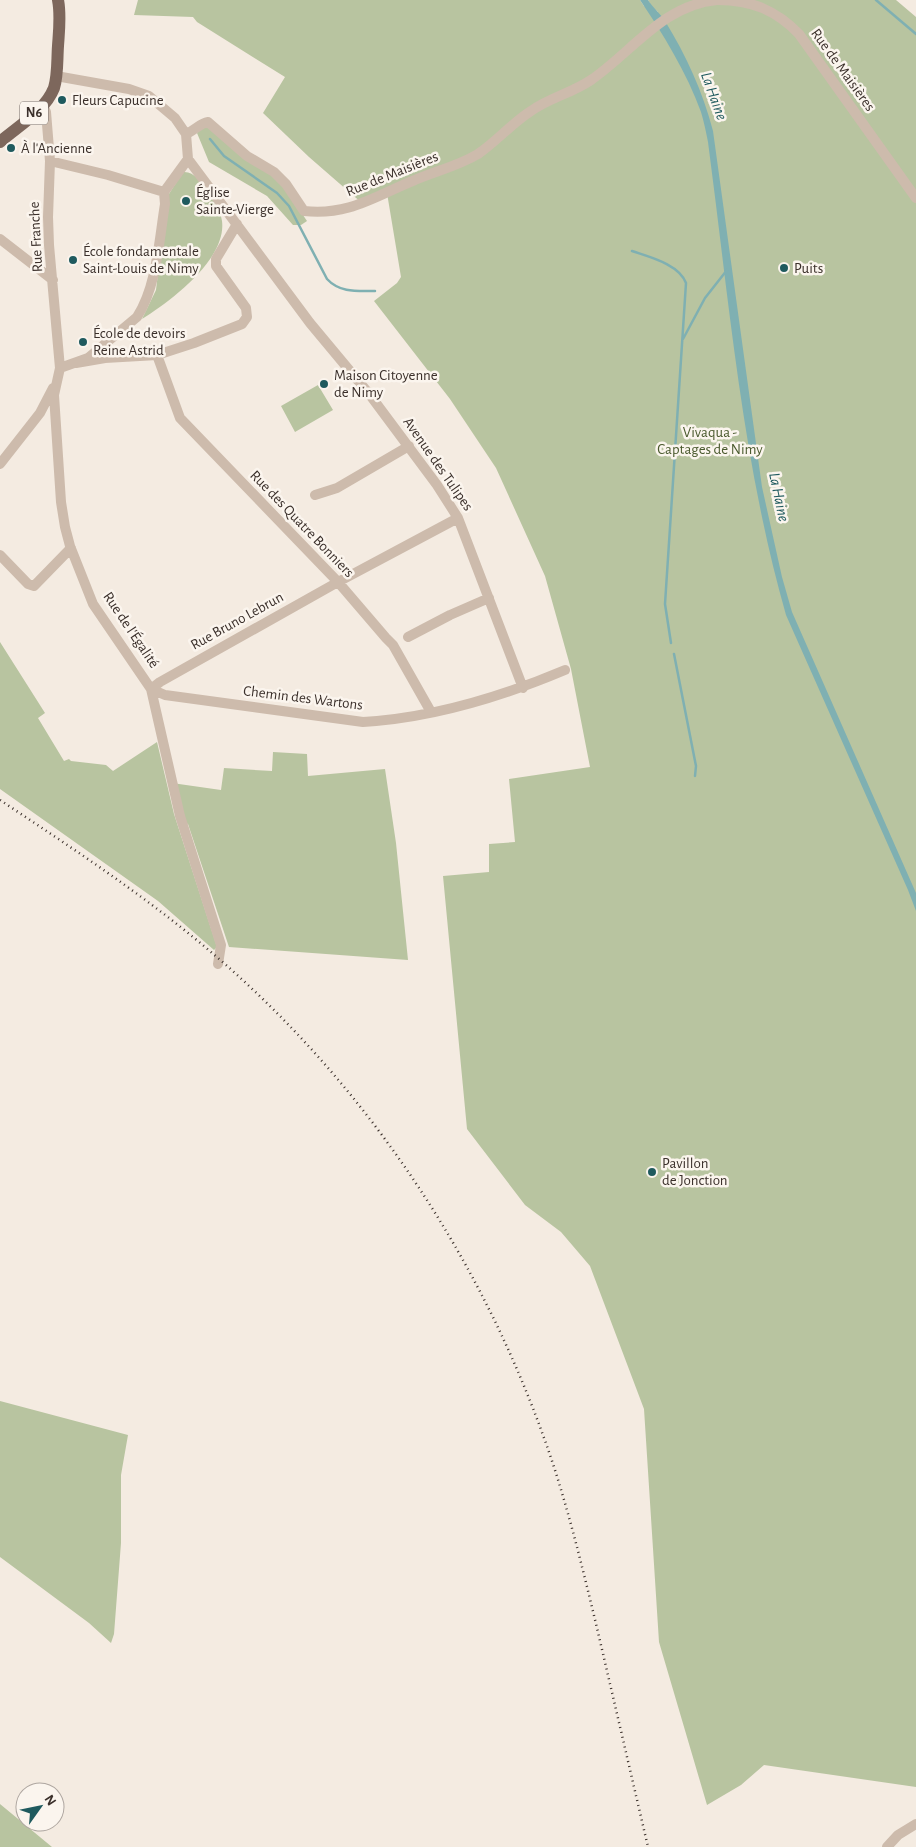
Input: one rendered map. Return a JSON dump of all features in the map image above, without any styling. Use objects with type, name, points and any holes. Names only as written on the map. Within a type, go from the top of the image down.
[{"type":"main road","name":"N6","points":[[0,142],[43,106],[54,88],[60,23],[58,0]]},
{"type":"street","name":"Rue de Maisières","points":[[191,132],[208,122],[247,156],[274,172],[286,184],[304,211],[328,212],[351,208],[415,180],[464,162],[480,152],[532,110],[563,96],[592,79],[667,17],[690,6],[718,0],[740,1],[759,6],[781,17],[791,25],[916,198]]},
{"type":"street","points":[[56,76],[95,85],[130,89],[149,96],[191,132],[188,159],[164,192],[165,204],[150,288],[141,310],[137,317],[96,352],[76,363]]},
{"type":"street","name":"Rue Franche","points":[[43,106],[46,112],[50,161],[48,220],[60,368]]},
{"type":"street","name":"Avenue des Tulipes","points":[[188,159],[294,302],[370,395],[458,518],[523,688]]},
{"type":"street","points":[[50,161],[108,175],[164,192]]},
{"type":"street","points":[[0,464],[40,413],[53,389],[60,368],[105,358],[157,355],[194,344],[238,326],[247,317],[246,308],[216,266],[216,259],[237,224]]},
{"type":"street","points":[[0,239],[53,280]]},
{"type":"street","name":"Rue des Quatre Bonniers","points":[[157,355],[175,410],[180,418],[338,582],[393,645],[432,712]]},
{"type":"street","name":"Rue de l'Égalité","points":[[60,368],[54,394],[61,502],[65,527],[71,548],[93,604],[151,689],[180,816],[221,945],[218,964]]},
{"type":"street","points":[[315,495],[337,488],[408,446]]},
{"type":"street","name":"Rue Bruno Lebrun","points":[[151,689],[160,682],[338,582],[458,518]]},
{"type":"street","points":[[0,555],[28,584],[34,586],[71,548]]},
{"type":"street","points":[[408,637],[489,598]]},
{"type":"street","name":"Chemin des Wartons","points":[[151,689],[165,695],[363,722],[389,720],[432,712],[499,696],[565,670]]},
{"type":"street","points":[[887,1847],[898,1834],[916,1824]]},
{"type":"green space","name":"Vivaqua - Captages de Nimy","points":[[138,0],[640,0],[644,6],[658,12],[648,0],[896,0],[916,17],[916,1787],[764,1765],[741,1785],[707,1805],[659,1642],[644,1409],[590,1266],[561,1232],[525,1205],[467,1129],[443,876],[489,872],[489,844],[515,842],[509,779],[590,767],[571,669],[545,576],[496,468],[450,399],[374,301],[397,283],[401,277],[387,193],[363,204],[309,157],[263,113],[285,77],[197,22],[193,17],[134,15]]},
{"type":"green space","points":[[204,123],[274,172],[307,221],[301,225],[293,225],[267,196],[209,162],[197,133]]},
{"type":"green space","points":[[183,172],[191,173],[197,178],[218,209],[222,221],[221,235],[216,250],[195,278],[142,319],[156,290],[167,197]]},
{"type":"green space","points":[[318,385],[333,410],[295,432],[281,406]]},
{"type":"green space","points":[[0,642],[45,713],[38,718],[64,761],[69,759],[71,761],[106,765],[113,771],[157,742],[174,814],[217,947],[214,950],[158,901],[0,789]]},
{"type":"green space","points":[[273,752],[307,754],[308,776],[385,769],[396,843],[408,960],[229,947],[188,824],[182,822],[172,783],[221,790],[224,768],[272,771]]},
{"type":"green space","points":[[0,1401],[128,1435],[121,1475],[121,1543],[114,1634],[111,1643],[89,1623],[0,1557]]},
{"type":"green space","points":[[0,1804],[15,1816],[15,1832],[34,1832],[52,1847],[0,1847]]},
{"type":"water","points":[[640,0],[648,0],[673,34],[687,60],[709,116],[713,131],[762,487],[782,577],[792,612],[916,893],[916,911],[786,615],[758,498],[738,380],[704,123],[682,68]]},
{"type":"waterway","points":[[876,0],[916,34]]},
{"type":"waterway","points":[[210,139],[224,156],[277,193],[289,206],[327,279],[332,284],[343,289],[355,291],[375,291]]},
{"type":"waterway","points":[[632,251],[670,266],[682,276],[686,283],[665,604],[671,643]]},
{"type":"waterway","points":[[683,339],[705,298],[727,270]]},
{"type":"waterway","points":[[674,654],[696,766],[695,776]]},
{"type":"railway","points":[[0,800],[139,895],[218,958],[274,1010],[327,1067],[376,1127],[420,1190],[460,1256],[496,1324],[528,1395],[554,1467],[572,1527],[648,1847]]},
{"type":"place","name":"Fleurs Capucine","points":[[62,100]]},
{"type":"place","name":"À l'Ancienne","points":[[11,148]]},
{"type":"place","name":"Église Sainte-Vierge","points":[[186,201]]},
{"type":"place","name":"École fondamentale Saint-Louis de Nimy","points":[[73,260]]},
{"type":"place","name":"Puits","points":[[784,268]]},
{"type":"place","name":"École de devoirs Reine Astrid","points":[[83,342]]},
{"type":"place","name":"Maison Citoyenne de Nimy","points":[[324,384]]},
{"type":"place","name":"Pavillon de Jonction","points":[[652,1172]]},
{"type":"water label","name":"La Haine","points":[[714,96]]},
{"type":"water label","name":"La Haine","points":[[779,497]]}]
